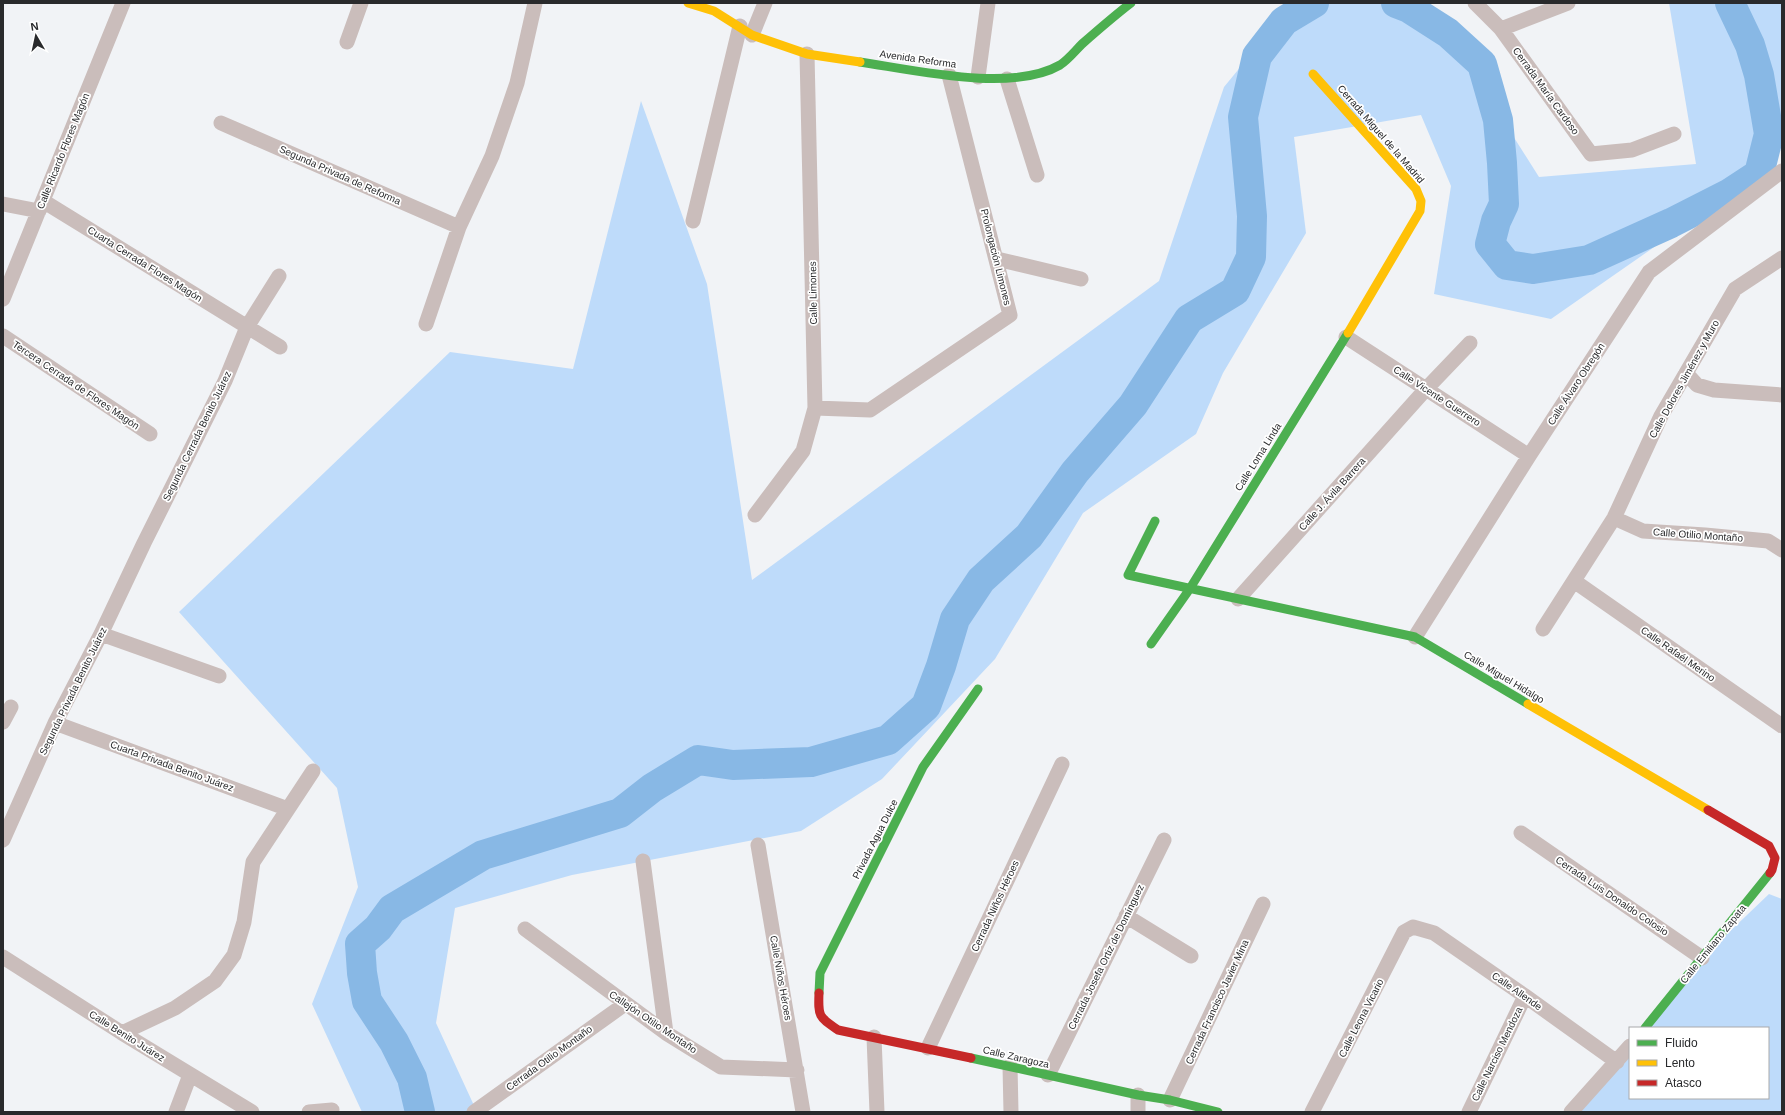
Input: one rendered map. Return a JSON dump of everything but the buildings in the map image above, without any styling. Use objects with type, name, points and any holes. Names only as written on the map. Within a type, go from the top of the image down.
[{"type":"street","name":"Calle Ricardo Flores Magón","points":[[3,299],[123,3]]},
{"type":"street","points":[[347,42],[361,3]]},
{"type":"street","points":[[426,324],[459,227],[492,156],[518,83],[535,3]]},
{"type":"street","name":"Avenida Reforma","points":[[688,3],[714,11],[746,30],[807,54],[949,75],[1007,79],[1040,74],[1061,64],[1114,10],[1131,3]]},
{"type":"street","points":[[693,221],[746,30],[765,3]]},
{"type":"street","points":[[978,77],[988,3]]},
{"type":"street","name":"Cerrada María Cardoso","points":[[1474,3],[1501,29],[1591,154],[1632,150],[1674,134]]},
{"type":"street","points":[[1501,29],[1568,3]]},
{"type":"street","name":"Calle Limones","points":[[755,514],[803,451],[816,408],[807,54]]},
{"type":"street","name":"Cerrada Miguel de la Madrid","points":[[1313,74],[1416,189],[1421,201],[1420,211],[1346,337]]},
{"type":"street","name":"Prolongación Limones","points":[[816,408],[870,410],[1010,315],[949,75]]},
{"type":"street","points":[[1007,79],[1037,174]]},
{"type":"street","name":"Segunda Privada de Reforma","points":[[221,123],[459,227]]},
{"type":"street","name":"Calle Álvaro Obregón","points":[[1416,637],[1529,456],[1649,272],[1782,171]]},
{"type":"street","points":[[3,204],[41,206]]},
{"type":"street","name":"Cuarta Cerrada Flores Magón","points":[[41,206],[280,347]]},
{"type":"street","name":"Calle Dolores Jiménez y Muro","points":[[1543,629],[1614,518],[1661,416],[1735,289],[1782,258]]},
{"type":"street","points":[[997,259],[1081,279]]},
{"type":"street","points":[[246,327],[279,276]]},
{"type":"street","name":"Segunda Cerrada Benito Juárez","points":[[144,543],[225,381],[246,327]]},
{"type":"street","name":"Tercera Cerrada de Flores Magón","points":[[3,336],[150,434]]},
{"type":"street","name":"Calle Vicente Guerrero","points":[[1346,337],[1529,456]]},
{"type":"street","name":"Calle Loma Linda","points":[[1151,644],[1189,590],[1346,337]]},
{"type":"street","name":"Calle J. Ávila Barrera","points":[[1238,599],[1426,389],[1470,343]]},
{"type":"street","points":[[1686,373],[1697,385],[1714,390],[1782,395]]},
{"type":"street","name":"Calle Otilio Montaño","points":[[1614,518],[1643,531],[1705,534],[1768,541],[1782,550]]},
{"type":"street","name":"Calle Miguel Hidalgo","points":[[1155,521],[1128,575],[1189,590],[1374,627],[1416,637],[1769,846],[1775,858]]},
{"type":"street","name":"Segunda Privada Benito Juárez","points":[[3,840],[56,723],[101,634],[144,543]]},
{"type":"street","name":"Calle Rafaél Merino","points":[[1574,581],[1782,726]]},
{"type":"street","points":[[101,634],[219,676]]},
{"type":"street","name":"Privada Agua Dulce","points":[[818,1010],[820,973],[923,767],[978,689]]},
{"type":"street","points":[[3,722],[11,707]]},
{"type":"street","name":"Cuarta Privada Benito Juárez","points":[[56,723],[288,809]]},
{"type":"street","name":"Cerrada Niños Héroes","points":[[928,1048],[1062,764]]},
{"type":"street","points":[[122,1033],[175,1008],[215,981],[234,955],[244,922],[253,862],[314,771]]},
{"type":"street","name":"Cerrada Luis Donaldo Colosio","points":[[1521,833],[1702,958]]},
{"type":"street","name":"Cerrada Josefa Ortiz de Domínguez","points":[[1048,1075],[1164,840]]},
{"type":"street","name":"Calle Niños Héroes","points":[[758,845],[803,1112]]},
{"type":"street","name":"Calle Emiliano Zapata","points":[[1646,1027],[1772,870],[1775,858]]},
{"type":"street","points":[[642,861],[666,1033]]},
{"type":"street","name":"Cerrada Francisco Javier Mina","points":[[1170,1100],[1263,904]]},
{"type":"street","points":[[1126,916],[1191,956]]},
{"type":"street","name":"Calle Allende","points":[[1413,927],[1434,933],[1617,1062]]},
{"type":"street","name":"Calle Leona Vicario","points":[[1312,1112],[1404,932],[1413,927]]},
{"type":"street","name":"Callejón Otilio Montaño","points":[[525,929],[666,1033],[721,1067],[797,1070]]},
{"type":"street","name":"Calle Benito Juárez","points":[[3,957],[122,1033],[252,1112]]},
{"type":"street","name":"Calle Narciso Mendoza","points":[[1469,1112],[1525,996]]},
{"type":"street","name":"Cerrada Otilio Montaño","points":[[474,1112],[625,1004]]},
{"type":"street","name":"Calle Zaragoza","points":[[818,1010],[822,1018],[838,1030],[928,1048],[1138,1095],[1170,1100],[1218,1112]]},
{"type":"street","points":[[874,1037],[877,1112]]},
{"type":"street","points":[[1571,1112],[1629,1047]]},
{"type":"street","points":[[1010,1066],[1011,1112]]},
{"type":"street","points":[[176,1112],[190,1075]]},
{"type":"street","points":[[1138,1095],[1138,1112]]},
{"type":"street","points":[[309,1112],[332,1110]]},
{"type":"shaded area","points":[[1293,3],[1400,3],[1448,33],[1539,177],[1696,164],[1669,3],[1782,3],[1782,122],[1759,174],[1551,319],[1434,294],[1451,186],[1421,115],[1294,137],[1306,233],[1223,373],[1196,434],[1083,513],[995,659],[882,779],[801,831],[572,875],[455,908],[436,1023],[477,1112],[362,1112],[312,1004],[358,887],[337,788],[179,612],[450,352],[573,369],[641,101],[707,284],[752,580],[1159,281],[1224,87]]},
{"type":"shaded area","points":[[1769,894],[1782,899],[1782,1112],[1571,1112],[1629,1047],[1629,1099],[1769,1099],[1769,1027],[1646,1027],[1702,958]]},
{"type":"waterway","points":[[420,1112],[412,1078],[394,1042],[367,1001],[362,973],[360,944],[378,928],[392,909],[483,855],[620,813],[652,788],[698,760],[733,765],[811,762],[888,740],[926,706],[941,666],[955,619],[981,580],[1029,536],[1075,472],[1133,405],[1189,319],[1235,291],[1251,257],[1252,216],[1243,117],[1257,56],[1284,21],[1314,3]]},
{"type":"waterway","points":[[1396,3],[1409,8],[1448,33],[1482,64],[1498,120],[1504,204],[1496,221],[1490,244],[1507,265],[1533,269],[1589,260],[1671,223],[1730,193],[1759,174],[1769,134],[1759,75],[1750,45],[1730,3]]},
{"type":"traffic: fast","points":[[860,62],[962,77],[1016,77],[1040,73],[1063,63],[1082,44],[1131,3]]},
{"type":"traffic: fast","points":[[1151,644],[1189,590],[1348,333]]},
{"type":"traffic: fast","points":[[1155,521],[1128,575],[1415,637],[1528,704]]},
{"type":"traffic: fast","points":[[819,993],[820,973],[923,767],[978,689]]},
{"type":"traffic: fast","points":[[1646,1027],[1770,873]]},
{"type":"traffic: fast","points":[[971,1058],[1138,1095],[1170,1100],[1218,1112]]},
{"type":"traffic: slow","points":[[688,3],[714,11],[752,35],[807,54],[860,62]]},
{"type":"traffic: slow","points":[[1313,74],[1416,189],[1421,201],[1420,211],[1348,333]]},
{"type":"traffic: slow","points":[[1528,704],[1708,810]]},
{"type":"traffic: jam","points":[[1708,810],[1769,846],[1775,858],[1770,873]]},
{"type":"traffic: jam","points":[[819,993],[819,1007],[821,1016],[838,1030],[971,1058]]}]
